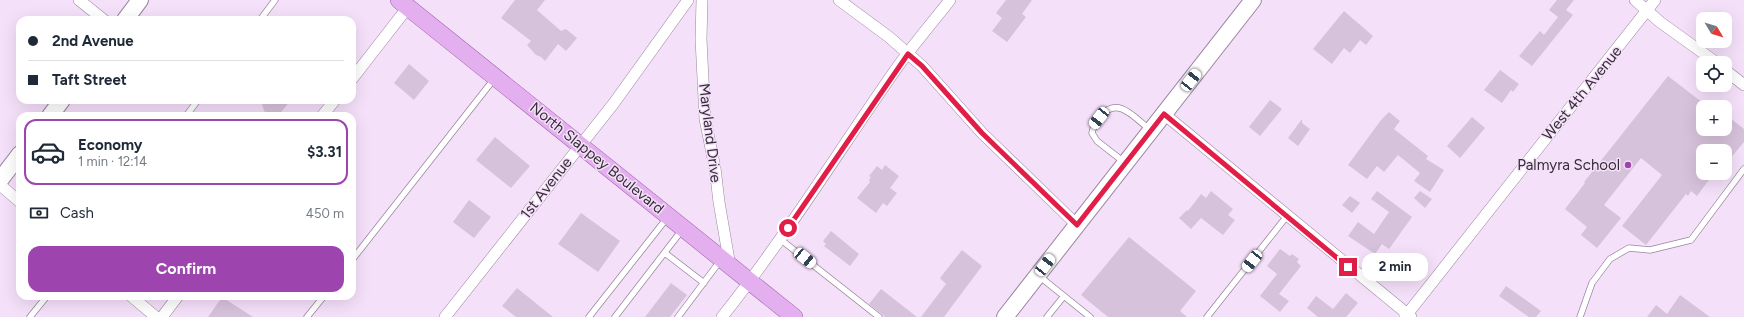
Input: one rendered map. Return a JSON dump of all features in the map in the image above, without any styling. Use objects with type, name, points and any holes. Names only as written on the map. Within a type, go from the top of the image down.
[{"type":"main road","name":"North Slappey Boulevard","points":[[404,4],[794,317]]},
{"type":"street","points":[[79,0],[99,16]]},
{"type":"street","points":[[128,16],[140,0]]},
{"type":"street","name":"1st Avenue","points":[[445,317],[614,103],[688,0]]},
{"type":"street","name":"Maryland Drive","points":[[702,0],[701,39],[705,119],[715,168],[726,262]]},
{"type":"street","points":[[839,0],[889,37],[922,66],[982,133],[1077,225]]},
{"type":"street","points":[[722,317],[750,282],[908,54],[950,0]]},
{"type":"street","points":[[1005,317],[1253,0]]},
{"type":"street","points":[[1635,0],[1708,56]]},
{"type":"street","name":"West 4th Avenue","points":[[1408,316],[1648,11],[1655,0]]},
{"type":"street","points":[[356,73],[404,4]]},
{"type":"street","points":[[1732,76],[1744,85]]},
{"type":"street","points":[[325,112],[332,104]]},
{"type":"street","points":[[1164,114],[1408,316]]},
{"type":"street","points":[[0,180],[16,159]]},
{"type":"street","points":[[0,185],[16,199]]},
{"type":"street","points":[[136,300],[156,317]]},
{"type":"street","points":[[162,317],[175,300]]},
{"type":"lane","points":[[263,16],[275,0]]},
{"type":"lane","points":[[356,255],[495,77]]},
{"type":"lane","points":[[1126,163],[1097,141],[1092,133],[1093,126],[1101,115],[1105,110],[1114,106],[1122,108],[1151,130]]},
{"type":"lane","points":[[1580,317],[1592,283],[1610,259],[1629,248],[1650,250],[1692,240],[1744,169]]},
{"type":"lane","points":[[589,317],[668,216]]},
{"type":"lane","points":[[1207,317],[1288,216]]},
{"type":"lane","points":[[615,317],[683,228]]},
{"type":"lane","points":[[780,239],[879,317]]},
{"type":"lane","points":[[665,253],[704,283]]},
{"type":"lane","points":[[678,317],[704,283],[726,262]]},
{"type":"lane","points":[[1038,275],[1090,317]]},
{"type":"lane","points":[[1047,317],[1064,296]]},
{"type":"lane","points":[[30,317],[44,300]]},
{"type":"lane","points":[[307,317],[321,300]]},
{"type":"building","points":[[515,0],[545,0],[537,10],[561,31],[566,29],[577,38],[566,51],[558,44],[545,61],[536,55],[527,45],[531,41],[501,18]]},
{"type":"building","points":[[1006,0],[1032,0],[1022,14],[1026,17],[1007,42],[992,31],[1002,18],[996,13]]},
{"type":"building","points":[[1557,0],[1574,0],[1566,10],[1573,15],[1532,66],[1519,56],[1540,31],[1544,35],[1558,17],[1549,10]]},
{"type":"building","points":[[1344,11],[1373,36],[1366,45],[1360,40],[1350,53],[1344,48],[1332,64],[1313,49]]},
{"type":"building","points":[[409,64],[429,81],[414,100],[394,83]]},
{"type":"building","points":[[1500,70],[1519,84],[1513,92],[1511,90],[1502,103],[1484,90]]},
{"type":"building","points":[[1668,76],[1699,100],[1696,100],[1696,136],[1732,136],[1732,120],[1744,129],[1744,142],[1732,157],[1732,144],[1696,144],[1696,180],[1709,180],[1697,196],[1691,191],[1688,196],[1686,194],[1646,245],[1622,226],[1662,175],[1641,158],[1604,205],[1621,218],[1597,248],[1581,235],[1587,227],[1565,209],[1585,183],[1584,182]]},
{"type":"building","points":[[1270,100],[1282,109],[1260,136],[1249,127]]},
{"type":"building","points":[[262,104],[288,104],[281,112],[264,111]]},
{"type":"building","points":[[1389,112],[1400,121],[1394,129],[1428,156],[1426,159],[1444,170],[1430,192],[1414,181],[1420,173],[1398,155],[1384,172],[1377,166],[1367,179],[1348,165],[1381,120]]},
{"type":"building","points":[[1472,117],[1485,128],[1460,158],[1447,146]]},
{"type":"building","points":[[1302,119],[1302,123],[1310,129],[1298,146],[1288,138]]},
{"type":"building","points":[[495,137],[530,166],[511,188],[476,160]]},
{"type":"building","points":[[885,165],[899,176],[890,188],[897,193],[887,206],[883,203],[876,213],[857,198],[870,182],[869,180],[871,177],[869,176],[877,166],[882,170]]},
{"type":"building","points":[[1211,191],[1233,209],[1228,215],[1235,220],[1223,235],[1201,218],[1191,229],[1179,218],[1187,210],[1188,211],[1201,194],[1206,198]]},
{"type":"building","points":[[1377,191],[1412,217],[1389,249],[1382,244],[1375,254],[1348,236],[1358,222],[1374,234],[1389,212],[1371,199]]},
{"type":"building","points":[[1420,191],[1432,199],[1425,208],[1414,198]]},
{"type":"building","points":[[1350,196],[1360,203],[1352,213],[1342,205]]},
{"type":"building","points":[[469,200],[491,217],[474,238],[453,222]]},
{"type":"building","points":[[581,213],[620,241],[598,272],[558,244]]},
{"type":"building","points":[[831,231],[859,254],[850,266],[824,246],[826,244],[823,241]]},
{"type":"building","points":[[1129,237],[1196,291],[1180,311],[1187,317],[1108,317],[1081,295]]},
{"type":"building","points":[[1280,249],[1290,256],[1292,254],[1299,259],[1297,262],[1301,266],[1279,294],[1289,301],[1280,312],[1260,296],[1277,274],[1267,266]]},
{"type":"building","points":[[962,250],[982,266],[944,317],[921,317],[946,284],[940,278]]},
{"type":"building","points":[[671,283],[687,295],[670,317],[645,317]]},
{"type":"building","points":[[1506,286],[1541,311],[1536,317],[1529,317],[1499,296]]},
{"type":"building","points":[[517,288],[553,317],[516,317],[502,306]]},
{"type":"building","points":[[881,289],[917,317],[885,317],[869,304]]},
{"type":"building","points":[[1346,293],[1358,303],[1346,317],[1318,317],[1307,308],[1316,296],[1333,309]]},
{"type":"building","points":[[1680,295],[1710,317],[1647,317],[1656,305],[1667,314]]},
{"type":"building","points":[[220,300],[227,300],[253,317],[208,317]]},
{"type":"place","name":"Palmyra School","points":[[1628,165]]},
{"type":"route","points":[[788,228],[908,54],[922,66],[982,133],[1077,225],[1164,114],[1348,267]]}]
